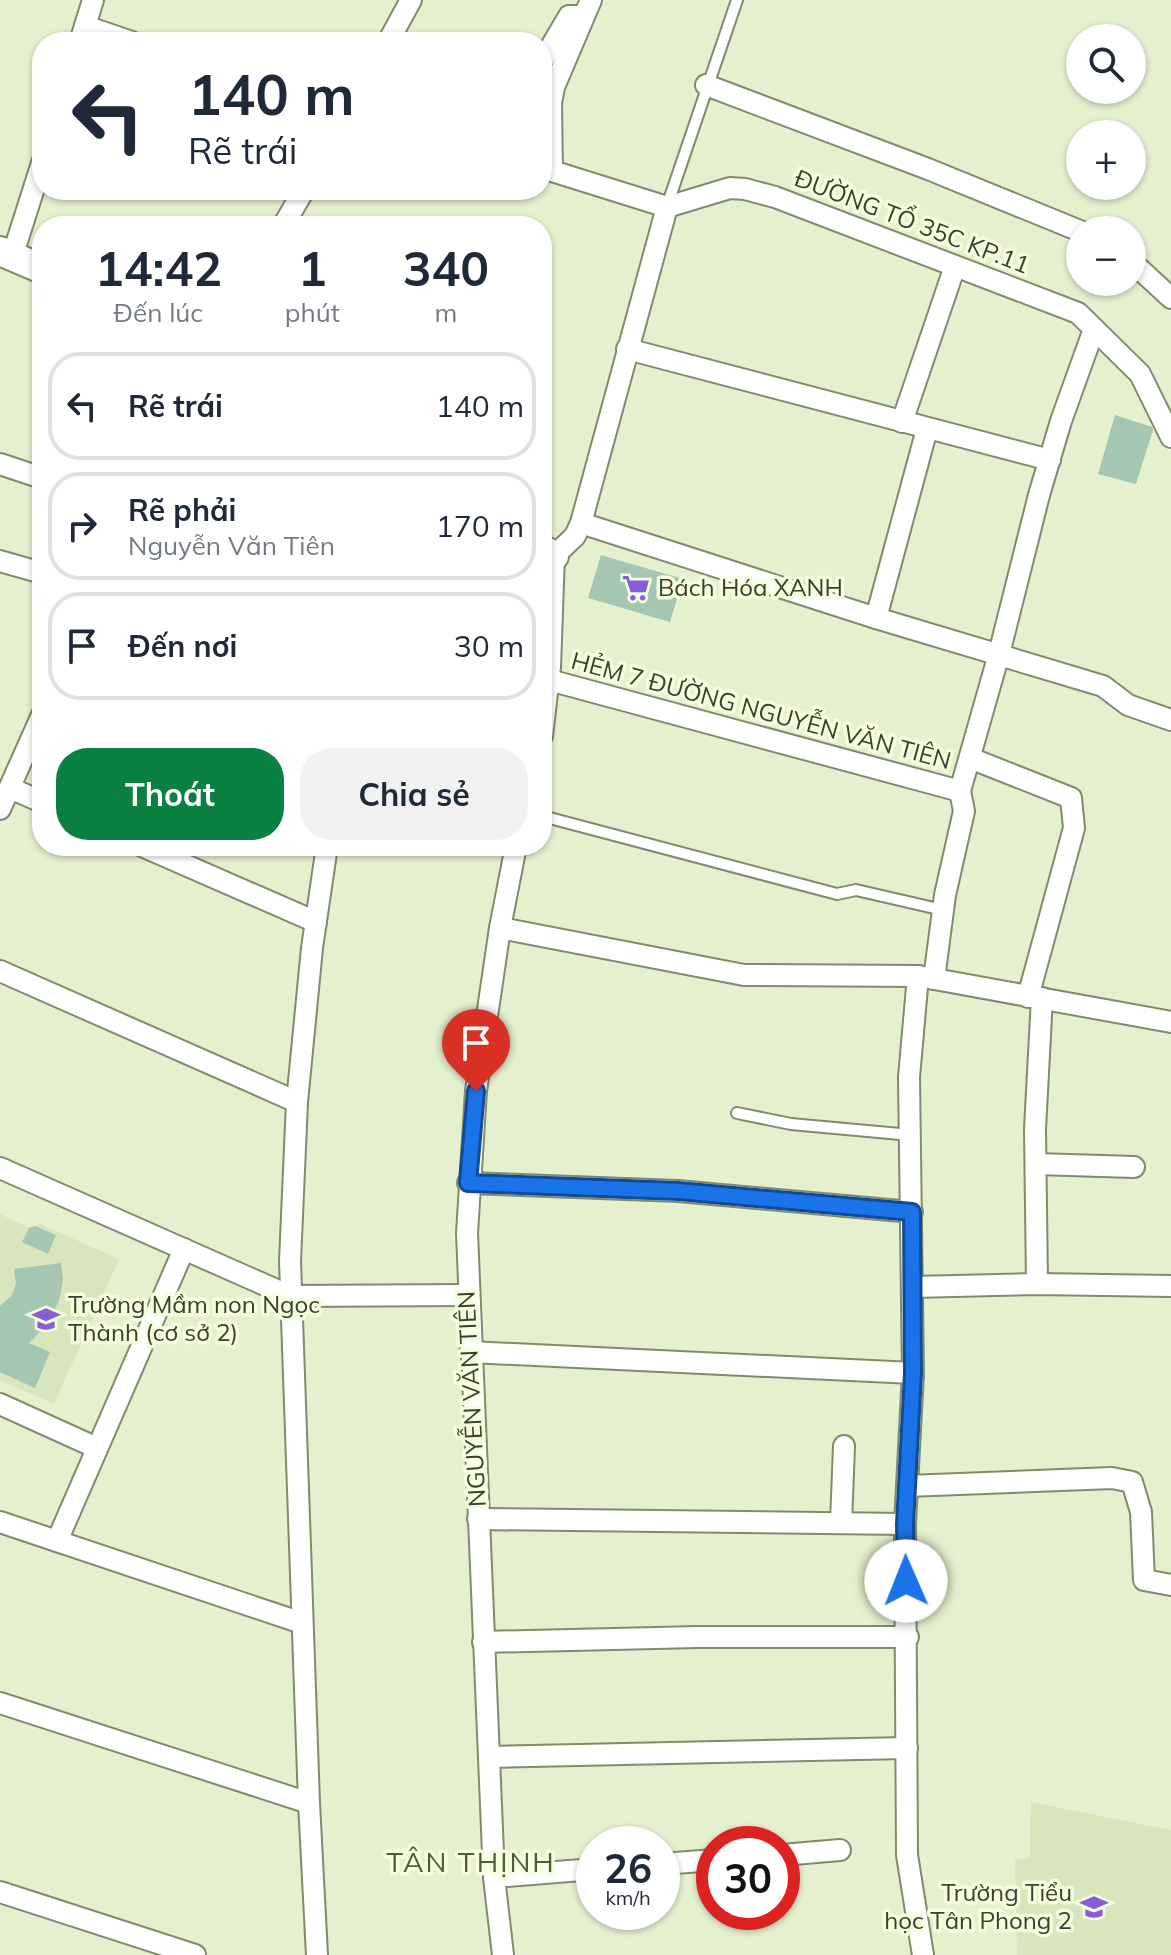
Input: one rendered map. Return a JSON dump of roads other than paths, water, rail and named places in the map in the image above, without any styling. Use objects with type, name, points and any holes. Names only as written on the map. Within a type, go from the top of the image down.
[{"type":"street","points":[[84,32],[93,0]]},
{"type":"street","points":[[393,32],[411,0]]},
{"type":"street","points":[[552,45],[569,16],[587,8]]},
{"type":"street","points":[[552,98],[587,8]]},
{"type":"street","points":[[706,85],[1066,225]]},
{"type":"street","points":[[552,168],[667,207],[581,523],[575,536],[552,550]]},
{"type":"street","points":[[32,188],[6,254],[32,265]]},
{"type":"street","name":"ĐƯỜNG TỔ 35C KP.11","points":[[667,207],[730,188],[745,189],[775,197],[1078,313],[1140,374],[1171,437]]},
{"type":"street","points":[[902,422],[955,266]]},
{"type":"street","points":[[1146,275],[1171,298]]},
{"type":"street","points":[[923,1955],[907,1855],[905,1524],[913,1373],[909,1077],[926,978],[964,811],[960,791],[1039,495],[1094,329]]},
{"type":"street","points":[[627,349],[1050,460]]},
{"type":"street","points":[[876,618],[927,429]]},
{"type":"street","points":[[0,464],[32,475]]},
{"type":"street","points":[[581,523],[876,618],[1103,686],[1128,705],[1171,720]]},
{"type":"street","points":[[0,561],[32,570]]},
{"type":"street","name":"HẺM 7 ĐƯỜNG NGUYỄN VĂN TIÊN","points":[[552,681],[960,791]]},
{"type":"street","points":[[0,809],[32,738]]},
{"type":"street","points":[[970,758],[1071,798],[1074,828],[1035,998],[1037,1284]]},
{"type":"street","points":[[10,788],[32,798]]},
{"type":"street","points":[[183,856],[316,922]]},
{"type":"street","points":[[317,1955],[290,1296],[297,1102],[326,856]]},
{"type":"street","name":"NGUYỄN VĂN TIÊN","points":[[503,1955],[494,1877],[467,1295],[468,1183],[476,1091],[514,856]]},
{"type":"street","points":[[500,928],[744,975],[926,978],[1171,1022]]},
{"type":"street","points":[[0,971],[297,1102]]},
{"type":"street","points":[[1036,1164],[1134,1167]]},
{"type":"street","points":[[0,1168],[290,1296],[467,1295]]},
{"type":"street","points":[[468,1183],[678,1191],[912,1212]]},
{"type":"street","points":[[57,1541],[184,1249]]},
{"type":"street","points":[[912,1287],[1037,1284],[1171,1286]]},
{"type":"street","points":[[470,1352],[913,1373]]},
{"type":"street","points":[[0,1404],[97,1448]]},
{"type":"street","points":[[841,1523],[844,1446]]},
{"type":"street","points":[[907,1486],[1112,1478],[1132,1482],[1141,1512],[1144,1580],[1171,1585]]},
{"type":"street","points":[[478,1519],[905,1524]]},
{"type":"street","points":[[0,1522],[302,1623]]},
{"type":"street","points":[[483,1642],[697,1637],[908,1637]]},
{"type":"street","points":[[0,1703],[309,1803]]},
{"type":"street","points":[[489,1757],[907,1748]]},
{"type":"street","points":[[800,1853],[840,1850]]},
{"type":"street","points":[[494,1877],[576,1870]]},
{"type":"street","points":[[0,1892],[195,1955]]},
{"type":"lane","points":[[667,207],[737,0]]},
{"type":"lane","points":[[552,819],[837,894],[856,890],[943,910]]},
{"type":"lane","points":[[737,1113],[791,1124],[911,1135]]},
{"type":"place","name":"Bách Hóa XANH","points":[[636,588]]},
{"type":"place","name":"Trường Mầm non Ngọc Thành (cơ sở 2)","points":[[46,1319]]},
{"type":"place","name":"Trường Tiểu học Tân Phong 2","points":[[1094,1907]]},
{"type":"district","name":"TÂN THỊNH","points":[[471,1862]]}]
